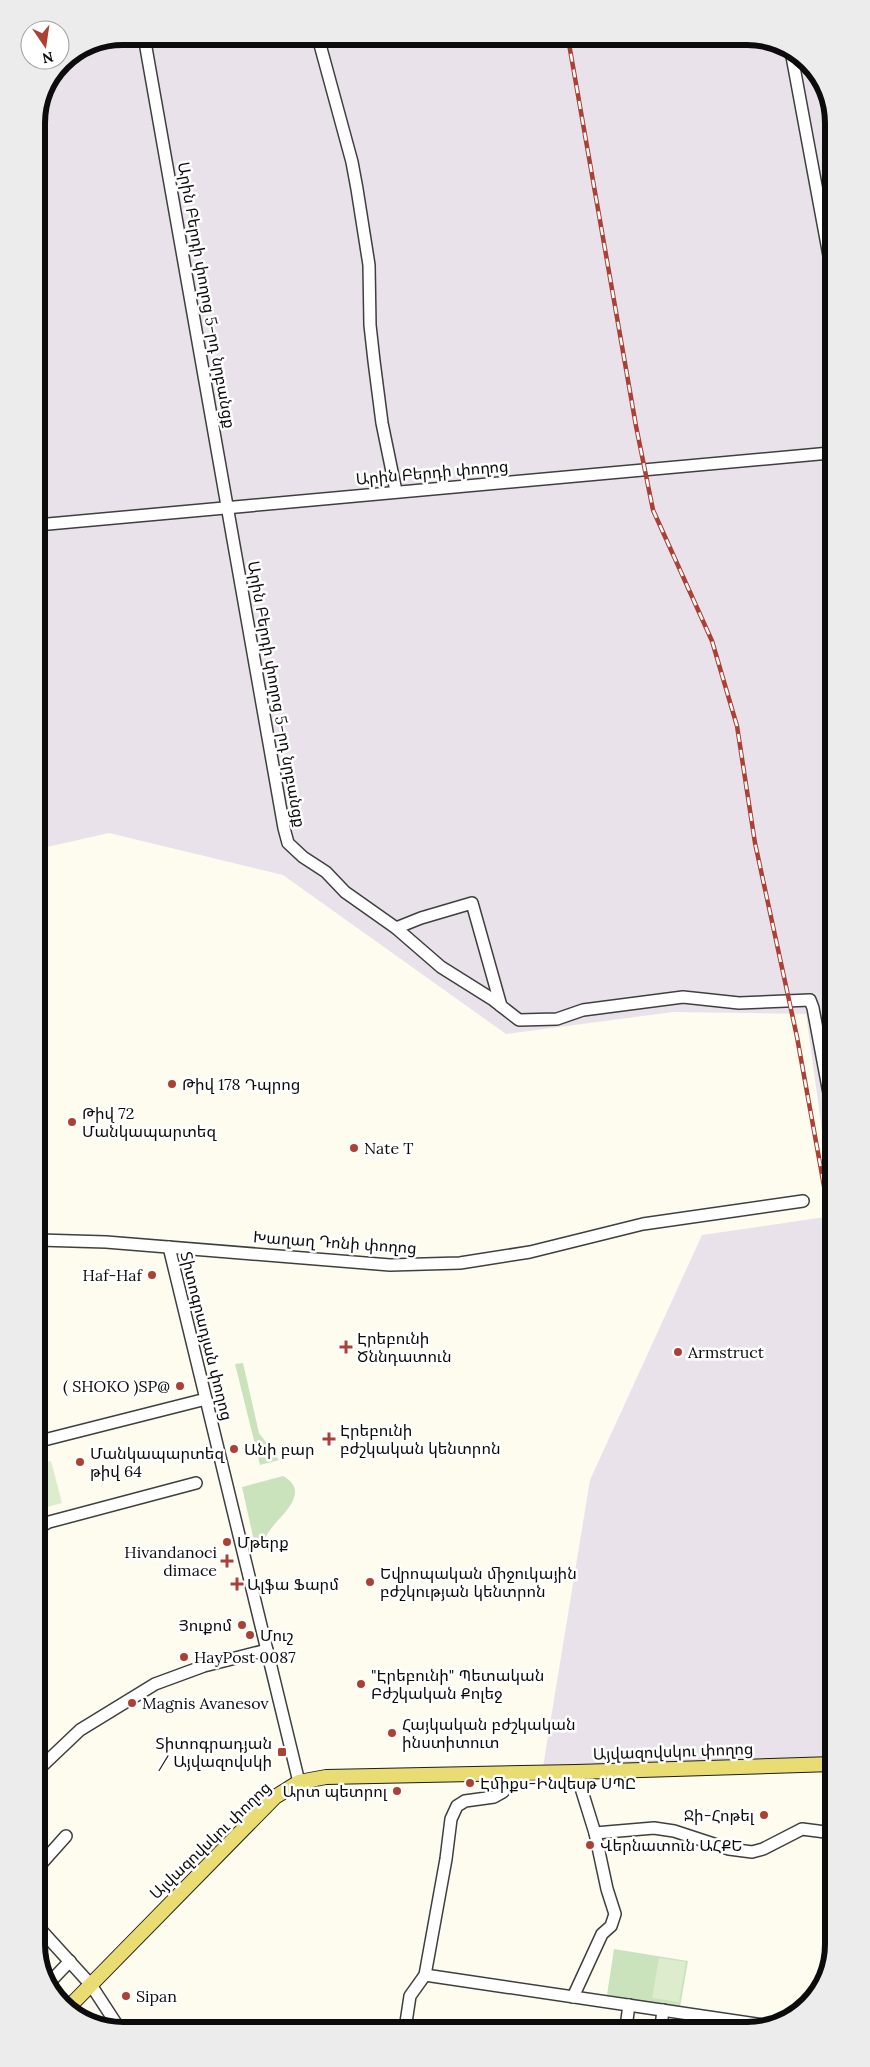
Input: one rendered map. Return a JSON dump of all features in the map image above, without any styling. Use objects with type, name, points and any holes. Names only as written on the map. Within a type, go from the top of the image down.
[{"type":"main road","name":"Այվազովսկու փողոց","points":[[73,2003],[275,1797],[299,1782],[326,1777],[825,1764]]},
{"type":"street","name":"Արին Բերդի փողոց 5-րդ նրբանցք","points":[[146,45],[288,843],[303,857],[326,872],[345,892],[396,928],[441,967],[492,999],[519,1020],[557,1019],[583,1010],[683,997],[739,1003],[810,1000],[825,1072]]},
{"type":"street","points":[[320,45],[352,162],[357,189],[369,265],[370,325],[382,423],[396,491]]},
{"type":"street","points":[[793,60],[825,234]]},
{"type":"street","name":"Արին Բերդի փողոց","points":[[45,524],[825,453]]},
{"type":"street","points":[[396,928],[421,918],[472,903],[501,1006]]},
{"type":"street","name":"Խաղաղ Դոնի փողոց","points":[[45,1240],[74,1240],[390,1264],[460,1263],[530,1252],[643,1224],[803,1201]]},
{"type":"street","name":"Տիտոգրադյան փողոց","points":[[169,1247],[299,1782]]},
{"type":"street","points":[[45,1440],[206,1399]]},
{"type":"street","points":[[45,1524],[115,1503],[196,1483]]},
{"type":"street","points":[[45,1763],[80,1730],[155,1684],[204,1666],[267,1650]]},
{"type":"street","points":[[573,1997],[602,1934],[611,1926],[615,1914],[607,1889],[595,1834],[576,1772]]},
{"type":"street","points":[[406,2022],[410,1996],[425,1975],[446,1859],[451,1819],[457,1806],[465,1801],[494,1797],[503,1792],[508,1773]]},
{"type":"street","points":[[595,1834],[654,1828],[674,1831],[729,1849],[752,1852],[763,1849],[802,1829],[825,1832]]},
{"type":"street","points":[[45,1859],[66,1836]]},
{"type":"street","points":[[45,1934],[91,1985],[116,2022]]},
{"type":"street","points":[[53,1979],[70,1961]]},
{"type":"street","points":[[425,1975],[744,2022]]},
{"type":"street","points":[[627,2022],[629,2005]]},
{"type":"street","points":[[662,2022],[664,2010]]},
{"type":"shaded area","points":[[123,45],[752,45],[762,46],[786,55],[802,68],[817,89],[821,98],[825,123],[825,1153],[806,1014],[673,1012],[506,1034],[283,875],[109,833],[45,847],[45,118],[53,89],[61,76],[66,70],[70,70],[72,64],[84,55],[98,49]]},
{"type":"shaded area","points":[[825,1217],[825,1757],[543,1767],[590,1480],[702,1235]]},
{"type":"green space","points":[[243,1363],[259,1433],[279,1460],[260,1465],[235,1364]]},
{"type":"green space","points":[[51,1461],[62,1503],[45,1508],[45,1463]]},
{"type":"green space","points":[[283,1476],[291,1482],[295,1489],[295,1496],[287,1511],[270,1530],[262,1544],[255,1546],[242,1487]]},
{"type":"green space","points":[[614,1949],[688,1961],[680,2007],[607,1995]]},
{"type":"green space","points":[[659,1958],[686,1962],[679,2002],[652,1998]]},
{"type":"railway","points":[[569,45],[636,426],[653,510],[712,641],[737,726],[755,843],[797,1037],[825,1191]]},
{"type":"place","name":"Թիվ 178 Դպրոց","points":[[172,1084]]},
{"type":"place","name":"Թիվ 72 Մանկապարտեզ","points":[[72,1122]]},
{"type":"place","name":"Nate T","points":[[354,1148]]},
{"type":"place","name":"Haf-Haf","points":[[152,1275]]},
{"type":"place","name":"Էրեբունի Ծննդատուն","points":[[346,1347]]},
{"type":"place","name":"Armstruct","points":[[678,1352]]},
{"type":"place","name":"( SHOKO )SP@","points":[[180,1386]]},
{"type":"place","name":"Էրեբունի բժշկական կենտրոն","points":[[329,1439]]},
{"type":"place","name":"Անի բար","points":[[234,1449]]},
{"type":"place","name":"Մանկապարտեզ թիվ 64","points":[[80,1462]]},
{"type":"place","name":"Մթերք","points":[[227,1542]]},
{"type":"place","name":"Hivandanoci dimace","points":[[227,1561]]},
{"type":"place","name":"Եվրոպական միջուկային բժշկության կենտրոն","points":[[370,1582]]},
{"type":"place","name":"Ալֆա Ֆարմ","points":[[237,1584]]},
{"type":"place","name":"Յուքոմ","points":[[242,1625]]},
{"type":"place","name":"Մուշ","points":[[250,1635]]},
{"type":"place","name":"HayPost 0087","points":[[184,1657]]},
{"type":"place","name":"\"Էրեբունի\" Պետական Բժշկական Քոլեջ","points":[[361,1684]]},
{"type":"place","name":"Magnis Avanesov","points":[[132,1703]]},
{"type":"place","name":"Հայկական բժշկական ինստիտուտ","points":[[392,1733]]},
{"type":"place","name":"Տիտոգրադյան / Այվազովսկի","points":[[282,1752]]},
{"type":"place","name":"Էմիքս-Ինվեսթ ՍՊԸ","points":[[470,1783]]},
{"type":"place","name":"Արտ պետրոլ","points":[[397,1791]]},
{"type":"place","name":"Ջի-Հոթել","points":[[764,1815]]},
{"type":"place","name":"Վերնատուն ԱՀՔԵ","points":[[590,1845]]},
{"type":"place","name":"Sipan","points":[[126,1996]]}]
